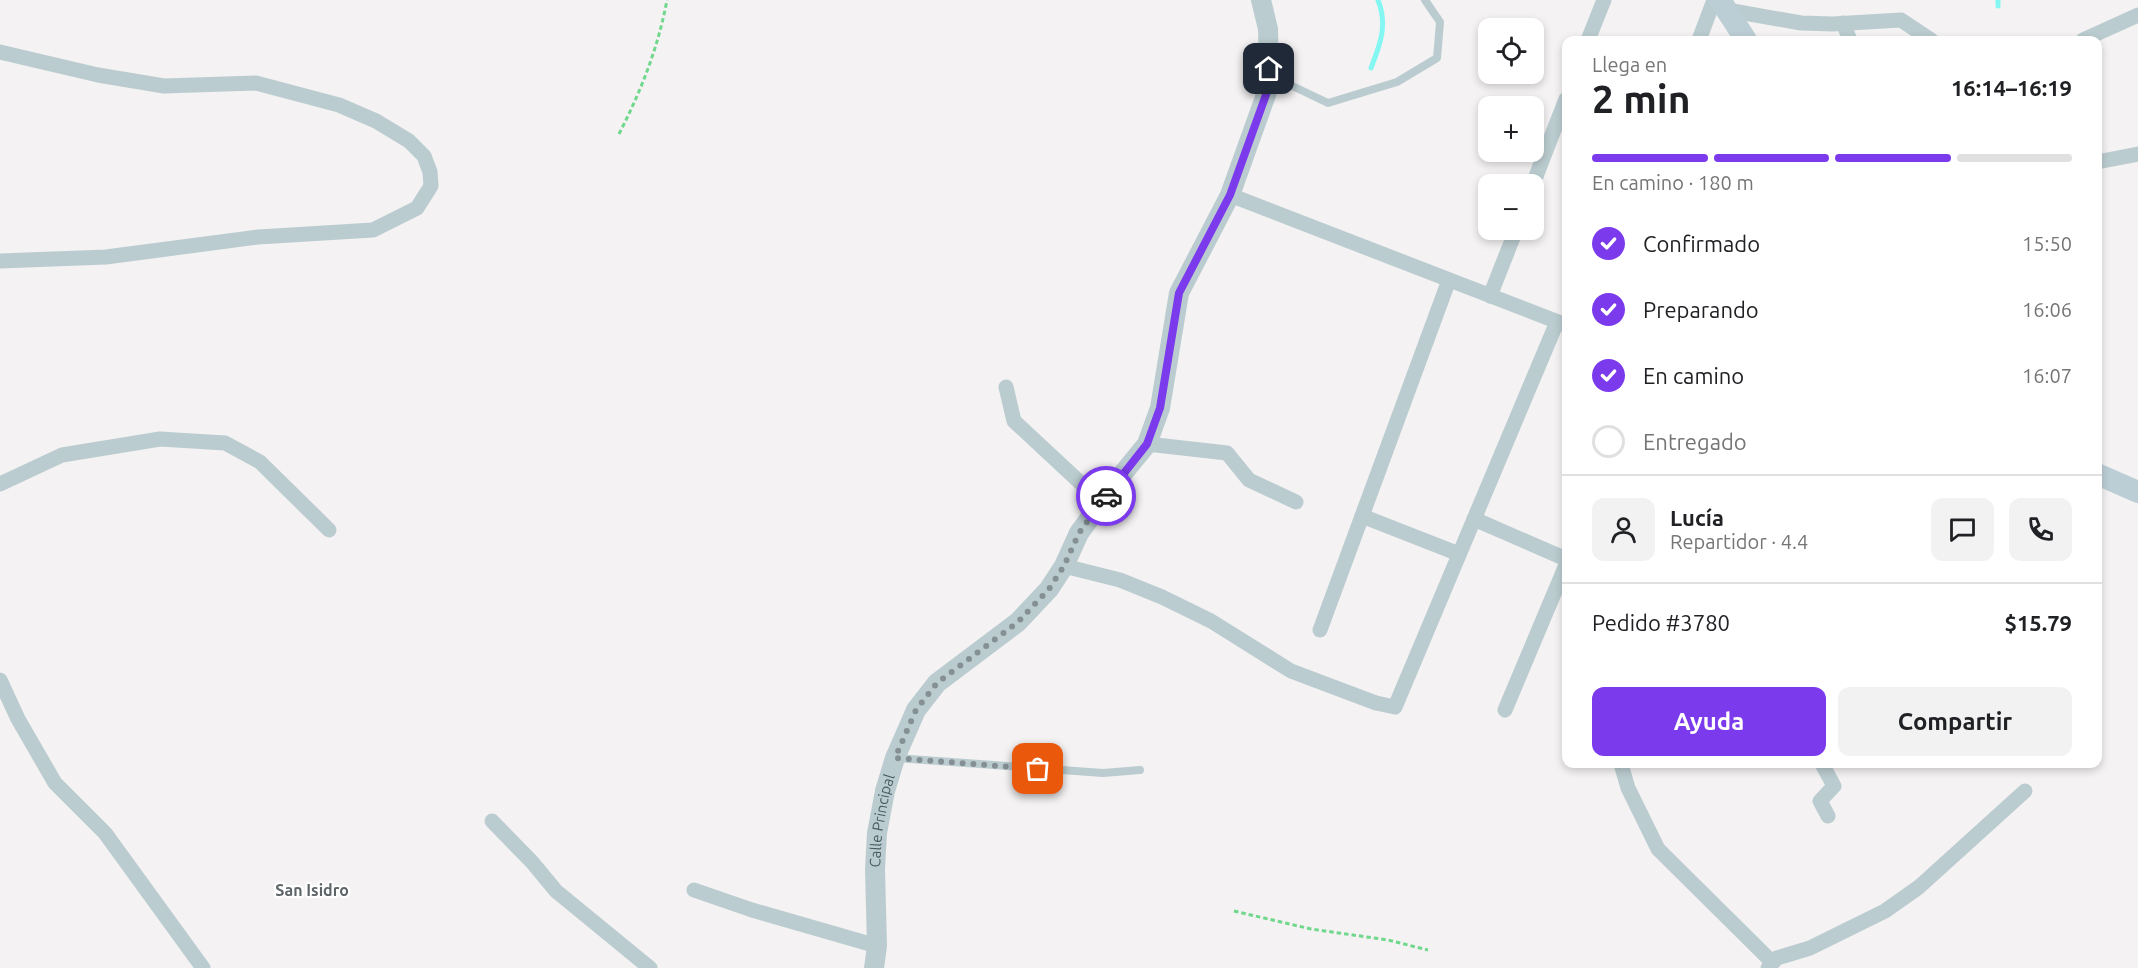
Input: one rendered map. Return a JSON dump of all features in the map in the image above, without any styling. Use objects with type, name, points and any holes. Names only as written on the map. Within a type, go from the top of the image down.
[{"type":"main road","points":[[1720,3],[1743,36]]},
{"type":"main road","points":[[2102,476],[2138,492]]},
{"type":"street","name":"Calle Principal","points":[[874,968],[877,946],[875,869],[877,833],[885,791],[895,758],[916,710],[937,683],[1018,622],[1049,589],[1064,566],[1079,533],[1147,444],[1160,408],[1179,293],[1230,195],[1267,92],[1268,29],[1261,0]]},
{"type":"street","points":[[1590,36],[1604,0]]},
{"type":"street","points":[[1702,36],[1720,3],[1801,24],[1901,20],[1925,36]]},
{"type":"street","points":[[2092,36],[2138,15]]},
{"type":"street","points":[[1843,24],[1848,36]]},
{"type":"street","points":[[0,52],[98,75],[164,86],[256,83],[339,105],[376,121],[409,141],[424,156],[430,172],[431,186],[417,208],[373,230],[258,237],[106,257],[0,261]]},
{"type":"street","points":[[1537,174],[1562,109]]},
{"type":"street","points":[[2102,161],[2138,154]]},
{"type":"street","points":[[1064,566],[1120,580],[1162,597],[1211,621],[1291,671],[1376,703],[1395,707],[1474,519],[1562,323],[1230,195]]},
{"type":"street","points":[[1490,296],[1512,240]]},
{"type":"street","points":[[1320,630],[1449,280]]},
{"type":"street","points":[[1006,387],[1014,421],[1101,502]]},
{"type":"street","points":[[0,484],[62,454],[160,439],[225,443],[260,462],[329,530]]},
{"type":"street","points":[[1147,444],[1227,453],[1250,480],[1296,502]]},
{"type":"street","points":[[1362,516],[1459,554]]},
{"type":"street","points":[[1474,519],[1562,557]]},
{"type":"street","points":[[1505,710],[1562,575]]},
{"type":"street","points":[[0,680],[18,719],[55,783],[105,833],[203,968]]},
{"type":"street","points":[[1622,768],[1628,788],[1658,849],[1770,965],[1777,958],[1810,948],[1885,910],[1919,887],[2025,791]]},
{"type":"street","points":[[1824,768],[1834,786],[1820,801],[1828,816]]},
{"type":"street","points":[[492,821],[532,862],[556,891],[650,968]]},
{"type":"street","points":[[694,890],[752,910],[877,946]]},
{"type":"lane","points":[[1269,69],[1284,82],[1328,103],[1397,82],[1437,58],[1440,22],[1425,0]]},
{"type":"lane","points":[[895,758],[1103,773],[1140,770]]},
{"type":"path","points":[[619,134],[637,98],[660,35],[667,0]]},
{"type":"path","points":[[1234,911],[1311,929],[1388,940],[1428,950]]},
{"type":"waterway","points":[[1371,68],[1383,26],[1378,0]]},
{"type":"waterway","points":[[1998,0],[1998,6]]},
{"type":"way so far","points":[[1038,769],[895,758],[916,710],[937,683],[1018,622],[1049,589],[1064,566],[1079,533],[1106,496]]},
{"type":"district","name":"San Isidro","points":[[312,890]]},
{"type":"route","points":[[1106,496],[1147,444],[1160,408],[1179,293],[1230,195],[1267,92],[1269,69]]}]
